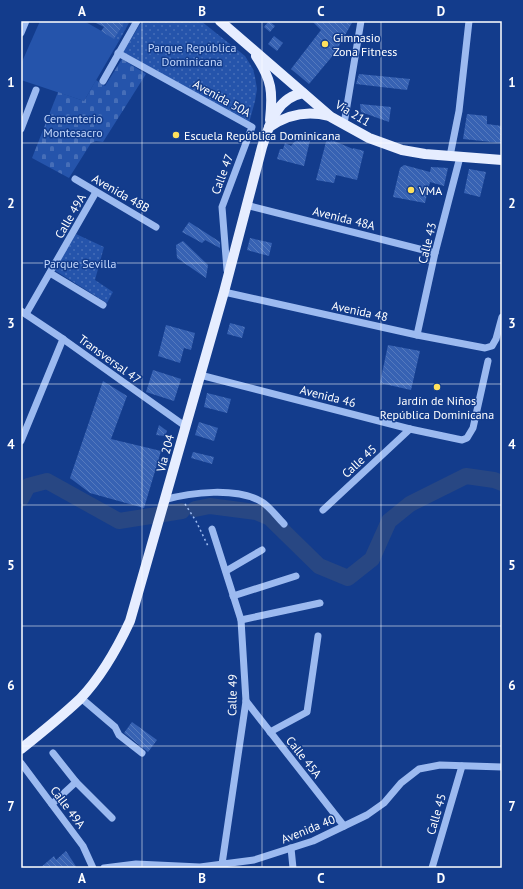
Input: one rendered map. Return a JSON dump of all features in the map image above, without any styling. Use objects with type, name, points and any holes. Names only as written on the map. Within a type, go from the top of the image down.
[{"type":"main road","name":"Vía 211","points":[[220,21],[331,116],[369,138],[402,150],[425,154],[502,160]]},
{"type":"main road","points":[[248,44],[265,69],[271,85],[269,127]]},
{"type":"main road","name":"Vía 204","points":[[21,749],[56,721],[81,698],[97,678],[121,642],[130,621],[140,588],[154,534],[224,292],[256,167],[269,127],[279,107],[286,99],[303,93]]},
{"type":"main road","points":[[269,127],[285,118],[304,113],[331,116]]},
{"type":"street","points":[[21,33],[26,21]]},
{"type":"street","points":[[103,81],[137,21]]},
{"type":"street","points":[[344,124],[361,21]]},
{"type":"street","name":"Calle 43","points":[[417,334],[455,157],[469,21]]},
{"type":"street","name":"Avenida 50A","points":[[118,53],[252,127]]},
{"type":"street","points":[[21,129],[36,90]]},
{"type":"street","points":[[21,106],[29,110]]},
{"type":"street","name":"Calle 47","points":[[228,277],[222,206],[252,127]]},
{"type":"street","name":"Avenida 48B","points":[[74,179],[156,226]]},
{"type":"street","name":"Calle 49A","points":[[23,312],[50,273],[96,192]]},
{"type":"street","name":"Avenida 48A","points":[[246,204],[435,253]]},
{"type":"street","points":[[50,273],[103,305]]},
{"type":"street","name":"Avenida 48","points":[[224,292],[485,348],[492,346],[496,339],[502,317]]},
{"type":"street","name":"Transversal 47","points":[[23,312],[185,426]]},
{"type":"street","points":[[21,441],[63,339]]},
{"type":"street","name":"Avenida 46","points":[[200,375],[410,429],[462,440],[467,438],[473,428],[488,361]]},
{"type":"street","name":"Calle 45","points":[[323,510],[410,429]]},
{"type":"street","points":[[163,503],[179,496],[219,492],[246,495],[262,502],[284,524]]},
{"type":"street","name":"Calle 49","points":[[212,529],[240,620],[246,701],[222,864]]},
{"type":"street","points":[[226,571],[262,550]]},
{"type":"street","points":[[233,596],[296,576]]},
{"type":"street","points":[[240,620],[320,603]]},
{"type":"street","points":[[270,732],[307,712],[318,636]]},
{"type":"street","points":[[81,698],[115,727],[119,735],[142,753]]},
{"type":"street","name":"Calle 45A","points":[[246,701],[344,826]]},
{"type":"street","points":[[53,753],[76,782],[112,818]]},
{"type":"street","name":"Calle 49A","points":[[21,763],[84,846],[93,868]]},
{"type":"street","name":"Avenida 40","points":[[104,868],[136,864],[200,867],[254,860],[313,841],[367,815],[384,803],[401,783],[419,769],[440,765],[502,767]]},
{"type":"street","name":"Calle 45","points":[[432,868],[462,766]]},
{"type":"street","points":[[52,804],[76,782]]},
{"type":"street","points":[[291,848],[293,868]]},
{"type":"path","points":[[179,496],[196,521],[211,550],[215,554],[221,556]]},
{"type":"green space","points":[[40,21],[84,21],[119,41],[84,101],[21,80],[21,64]]},
{"type":"green space","points":[[113,21],[130,21],[119,41],[114,39]]},
{"type":"green space","name":"Parque República Dominicana","points":[[142,21],[201,21],[245,56],[253,69],[257,89],[249,123],[123,52]]},
{"type":"green space","name":"Cementerio Montesacro","points":[[122,59],[146,74],[103,142],[96,141],[91,143],[69,178],[32,158],[58,92],[84,101],[96,80],[105,86]]},
{"type":"green space","name":"Parque Sevilla","points":[[76,234],[104,247],[95,280],[113,292],[107,303],[54,270]]},
{"type":"building","points":[[92,21],[125,21],[114,39],[101,31],[104,27]]},
{"type":"building","points":[[269,21],[275,26],[270,32],[264,27]]},
{"type":"building","name":"Gimnasio Zona Fitness","points":[[312,21],[353,21],[335,53],[309,84],[291,69],[321,30]]},
{"type":"building","points":[[274,36],[283,43],[277,51],[268,44]]},
{"type":"building","points":[[359,74],[410,79],[407,90],[356,84]]},
{"type":"building","points":[[360,104],[391,107],[389,122],[361,112]]},
{"type":"building","points":[[467,114],[487,116],[487,124],[502,126],[502,143],[463,139]]},
{"type":"building","points":[[311,136],[304,166],[277,159],[280,149],[283,149],[285,143],[291,146],[297,139],[299,140]]},
{"type":"building","points":[[327,138],[353,149],[364,151],[357,180],[336,175],[334,183],[316,180]]},
{"type":"building","name":"VMA","points":[[404,165],[430,172],[431,167],[448,168],[444,186],[430,182],[425,203],[393,197],[400,168]]},
{"type":"building","points":[[469,169],[486,172],[480,197],[464,193]]},
{"type":"building","points":[[189,222],[220,242],[220,248],[205,240],[202,243],[182,232]]},
{"type":"building","points":[[250,238],[272,243],[269,256],[247,250]]},
{"type":"building","points":[[183,241],[208,265],[206,278],[177,258],[176,245]]},
{"type":"building","points":[[230,323],[245,327],[242,338],[227,334]]},
{"type":"building","points":[[166,325],[195,333],[191,350],[184,348],[180,363],[158,356]]},
{"type":"building","points":[[388,345],[420,351],[411,390],[380,383]]},
{"type":"building","points":[[153,370],[181,379],[174,401],[146,392]]},
{"type":"building","points":[[103,381],[127,396],[111,439],[161,451],[144,508],[90,493],[70,478]]},
{"type":"building","points":[[207,393],[231,399],[227,413],[204,407]]},
{"type":"building","points":[[199,422],[218,428],[214,441],[195,435]]},
{"type":"building","points":[[159,425],[167,431],[165,436],[156,435]]},
{"type":"building","points":[[193,452],[214,457],[212,464],[191,458]]},
{"type":"building","points":[[132,722],[157,740],[148,752],[124,733]]},
{"type":"building","points":[[66,851],[77,868],[40,868],[54,856],[56,860]]},
{"type":"waterway","points":[[195,509],[210,506],[256,512],[270,518],[319,566],[348,578],[372,559],[389,521],[410,504],[466,476],[494,480],[502,483]]},
{"type":"waterway","points":[[21,499],[28,486],[47,481],[119,521],[182,511]]},
{"type":"place","name":"Gimnasio Zona Fitness","points":[[325,44]]},
{"type":"place","name":"Escuela República Dominicana","points":[[176,135]]},
{"type":"place","name":"VMA","points":[[411,190]]},
{"type":"place","name":"Jardín de Niños República Dominicana","points":[[437,387]]}]
